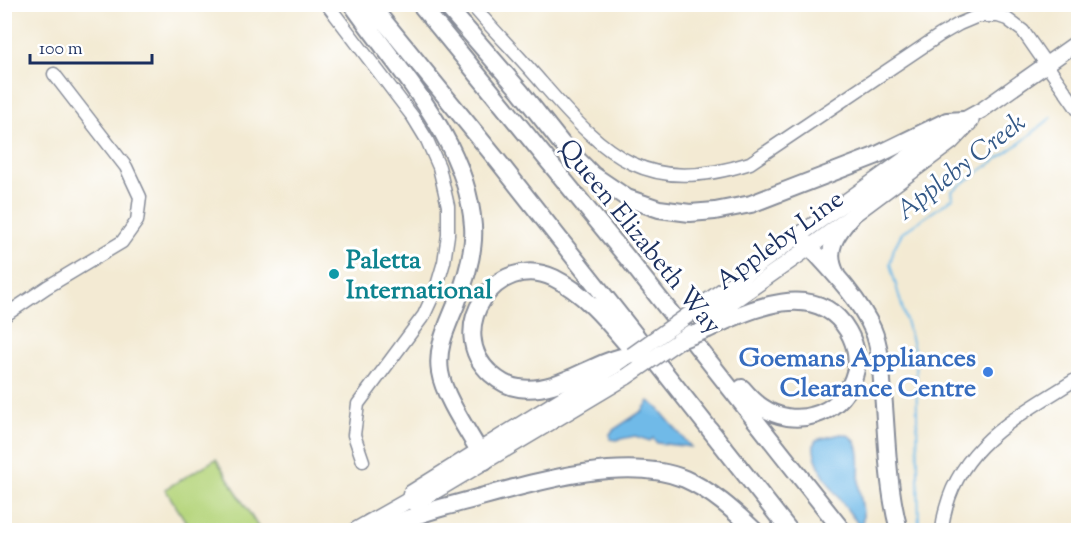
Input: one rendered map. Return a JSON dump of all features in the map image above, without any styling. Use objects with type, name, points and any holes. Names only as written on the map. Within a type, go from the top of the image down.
[{"type":"highway","points":[[352,4],[439,127],[456,157],[470,201],[472,243],[466,274],[440,345],[440,373],[455,408],[483,456]]},
{"type":"highway","points":[[370,4],[498,161],[789,531]]},
{"type":"highway","name":"Queen Elizabeth Way","points":[[420,4],[629,260],[842,531]]},
{"type":"highway","points":[[445,4],[562,144],[593,175],[627,198],[659,208],[690,213],[751,204],[875,156],[947,121],[964,120]]},
{"type":"highway","points":[[838,280],[832,266],[831,246],[839,231],[851,217]]},
{"type":"highway","points":[[805,241],[867,318],[878,347],[890,474],[899,531]]},
{"type":"highway","points":[[629,260],[754,401],[773,413],[802,418],[820,414],[843,397],[854,379],[857,358],[851,337],[836,316],[824,307],[814,304],[792,302],[772,304],[740,314],[702,321],[680,340]]},
{"type":"highway","points":[[632,355],[618,368],[551,385],[535,389],[509,386],[486,369],[475,350],[472,336],[476,309],[493,287],[514,274],[541,273],[555,279],[581,296],[685,410],[713,434]]},
{"type":"highway","points":[[363,527],[389,525],[438,509],[519,488],[586,473],[625,468],[644,469],[682,478],[724,503],[754,531]]},
{"type":"main road","name":"Appleby Line","points":[[632,355],[702,321],[944,131],[982,110],[1078,42]]},
{"type":"main road","name":"Appleby Line","points":[[805,241],[851,217],[951,142],[982,110]]},
{"type":"main road","points":[[363,527],[409,500],[411,493],[483,456],[618,368],[680,340]]},
{"type":"street","points":[[327,4],[413,117],[427,140],[439,167],[448,206],[448,235],[444,262],[436,289],[424,315],[358,404],[354,435],[363,461]]},
{"type":"street","points":[[471,4],[571,117],[614,155],[643,168],[682,175],[728,170],[750,163],[958,24],[978,16],[998,16],[1016,25],[1078,110]]},
{"type":"street","points":[[4,316],[122,242],[137,221],[140,197],[126,167],[54,74]]},
{"type":"street","points":[[942,531],[943,518],[951,493],[967,463],[979,448],[1005,425],[1078,378]]},
{"type":"green space","points":[[216,459],[260,530],[191,530],[165,489]]},
{"type":"water","points":[[649,401],[658,408],[691,447],[657,443],[653,438],[650,441],[635,436],[610,439],[613,430],[642,411]]},
{"type":"water","points":[[841,434],[854,440],[859,454],[859,486],[863,512],[861,528],[830,484],[816,459],[814,448],[816,440]]},
{"type":"waterway","name":"Appleby Creek","points":[[919,530],[916,356],[890,264],[894,248],[902,233],[953,198],[952,191],[1020,143],[1052,117]]},
{"type":"place","name":"Paletta International","points":[[334,274]]},
{"type":"place","name":"Goemans Appliances Clearance Centre","points":[[988,372]]}]
